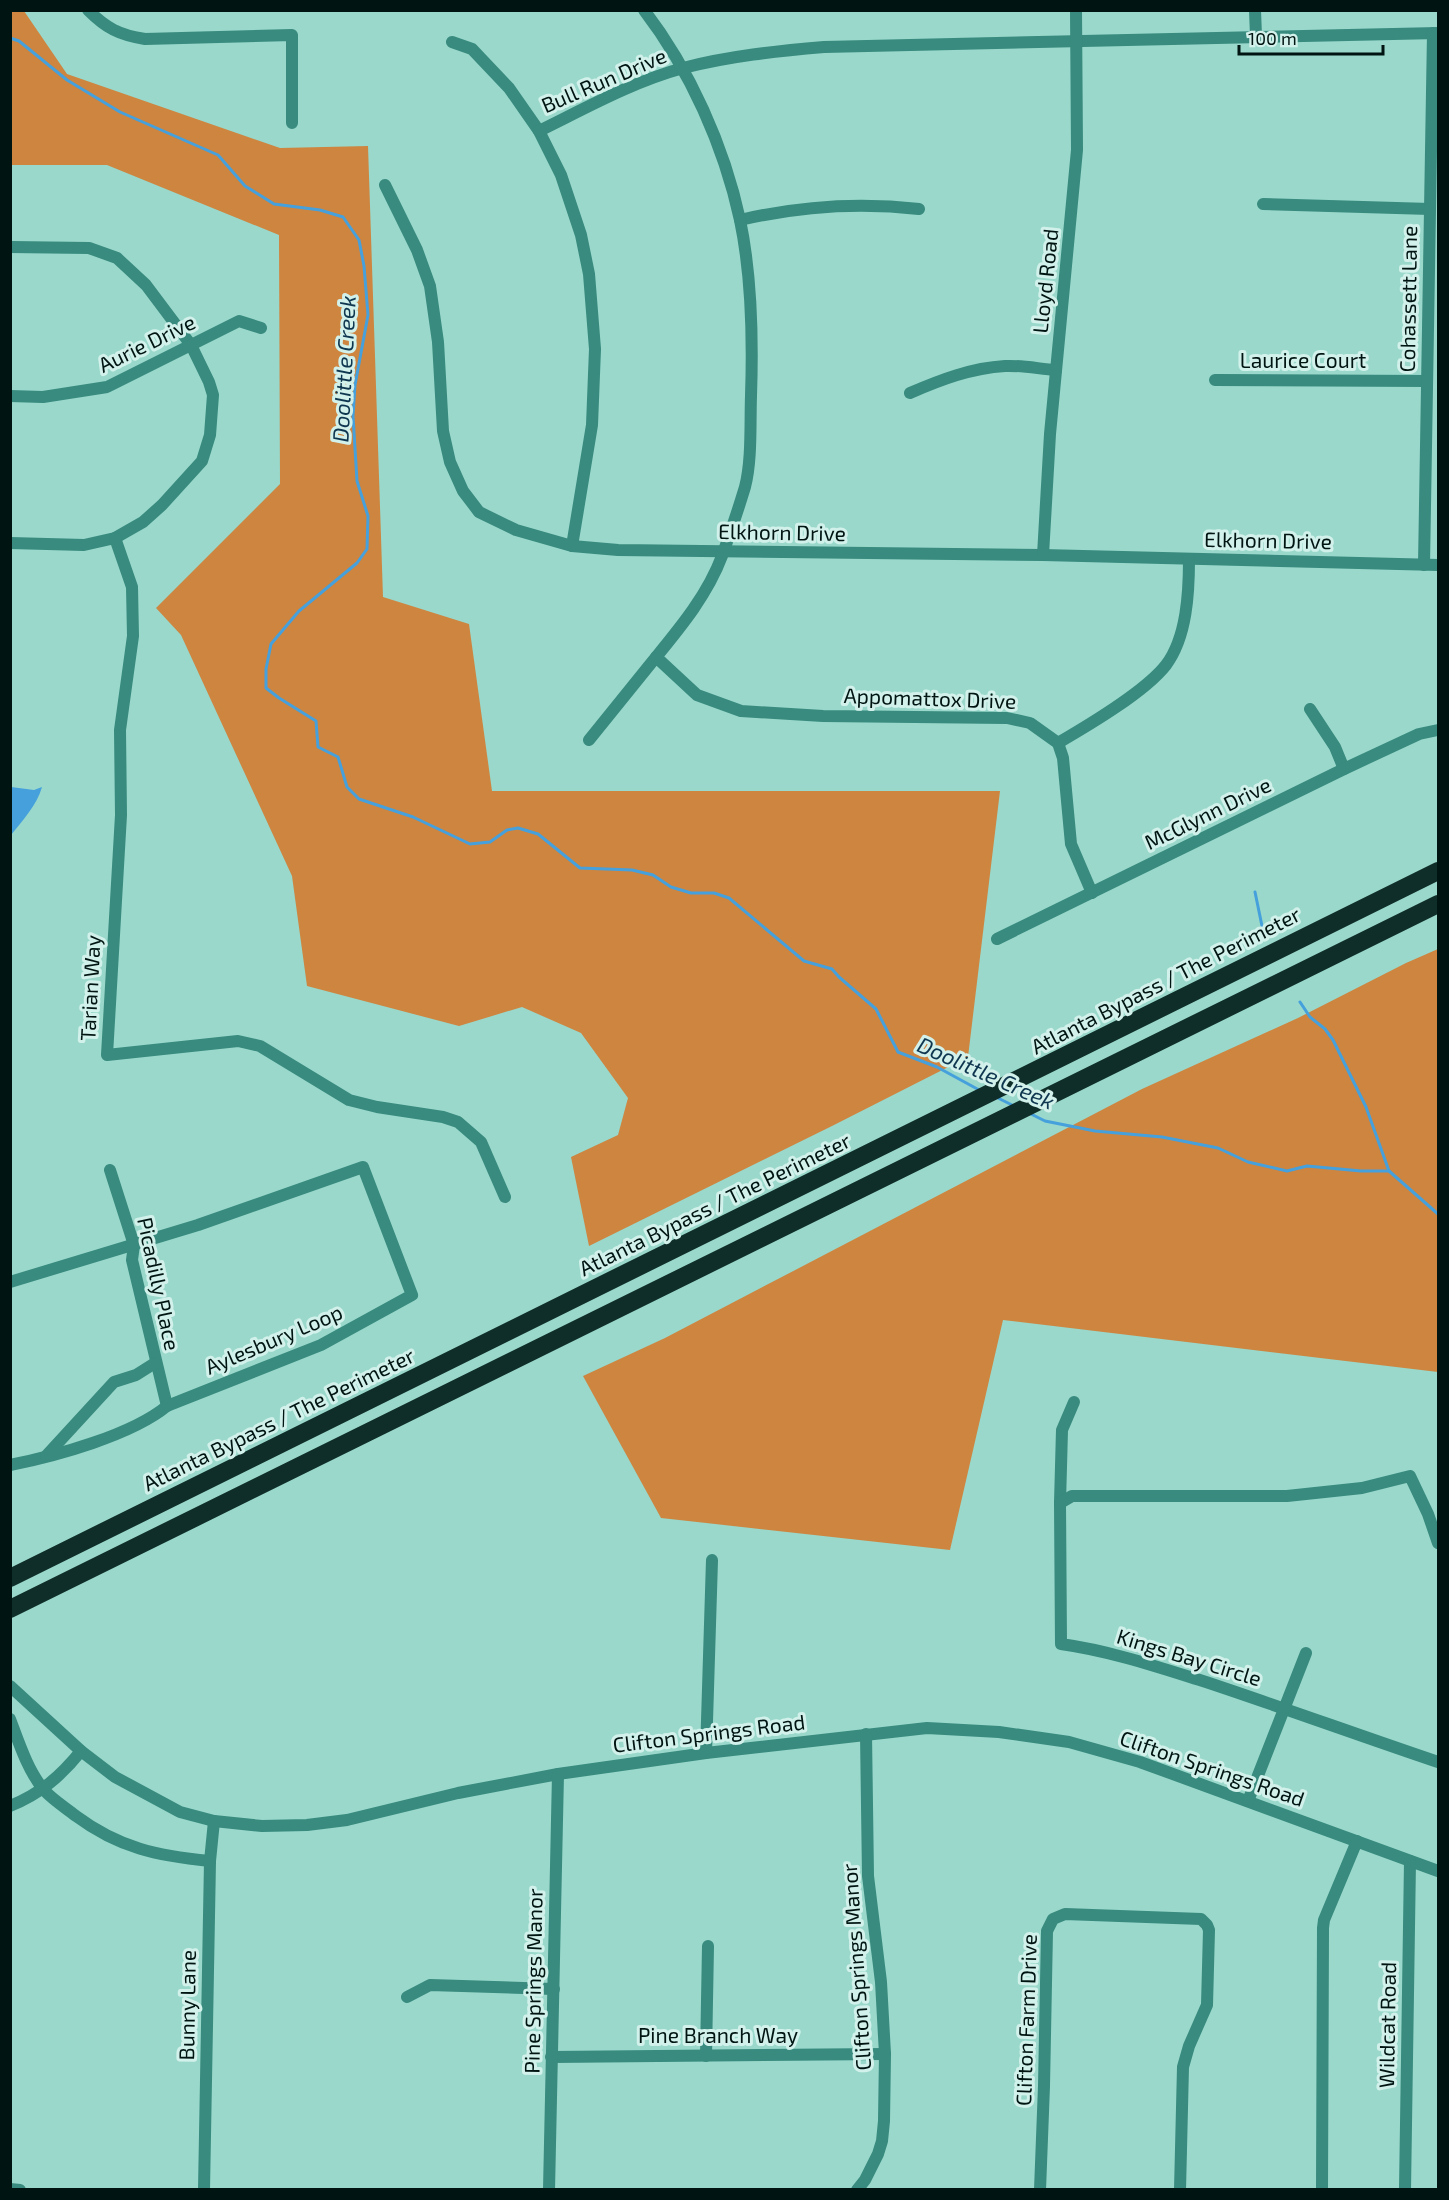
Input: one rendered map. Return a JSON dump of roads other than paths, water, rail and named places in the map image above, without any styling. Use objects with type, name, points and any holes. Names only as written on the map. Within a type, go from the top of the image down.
[{"type":"highway","name":"Atlanta Bypass / The Perimeter","points":[[10,1578],[957,1109],[1020,1080],[1438,871]]},
{"type":"highway","points":[[10,1609],[1438,904]]},
{"type":"street","points":[[88,10],[103,25],[124,36],[145,39],[292,35],[292,123]]},
{"type":"street","points":[[589,740],[682,626],[707,587],[723,552],[745,485],[750,437],[752,335],[749,276],[740,220],[713,134],[683,68],[662,33],[644,10]]},
{"type":"street","name":"Lloyd Road","points":[[1043,555],[1044,512],[1077,150],[1076,10]]},
{"type":"street","points":[[1255,10],[1256,36]]},
{"type":"street","name":"Bull Run Drive","points":[[539,131],[621,90],[683,68],[761,53],[824,47],[1436,33]]},
{"type":"street","name":"Cohassett Lane","points":[[1424,565],[1430,209],[1436,33]]},
{"type":"street","points":[[452,42],[471,49],[509,88],[539,131],[561,175],[580,235],[589,274],[595,349],[592,424],[572,546]]},
{"type":"street","name":"Elkhorn Drive","points":[[385,184],[417,250],[430,286],[438,342],[443,431],[450,462],[463,491],[479,512],[516,530],[572,546],[618,550],[1043,555],[1438,565]]},
{"type":"street","points":[[740,220],[780,212],[853,204],[919,209]]},
{"type":"street","points":[[1263,204],[1430,209]]},
{"type":"street","points":[[10,247],[89,248],[117,258],[146,285],[191,345],[213,395],[210,435],[202,461],[162,505],[143,522],[115,538],[84,544],[10,543]]},
{"type":"street","name":"Aurie Drive","points":[[10,396],[43,397],[107,387],[239,321],[261,328]]},
{"type":"street","points":[[910,393],[948,377],[978,369],[1006,366],[1056,370]]},
{"type":"street","name":"Laurice Court","points":[[1215,380],[1427,381]]},
{"type":"street","name":"Tarian Way","points":[[115,538],[132,587],[133,636],[120,730],[121,815],[107,1055],[238,1041],[260,1046],[349,1100],[377,1107],[443,1117],[458,1122],[481,1142],[506,1197]]},
{"type":"street","points":[[1092,892],[1071,844],[1063,758],[1059,743],[1140,688],[1166,665],[1179,639],[1189,585],[1189,559]]},
{"type":"street","name":"Appomattox Drive","points":[[657,657],[697,695],[741,711],[823,716],[1007,718],[1030,723],[1059,743]]},
{"type":"street","points":[[1310,709],[1325,729],[1344,769]]},
{"type":"street","name":"McGlynn Drive","points":[[997,939],[1344,769],[1419,734],[1438,730]]},
{"type":"street","name":"Aylesbury Loop","points":[[10,1282],[198,1225],[363,1167],[412,1295],[321,1345],[167,1406],[156,1415],[93,1443],[10,1465]]},
{"type":"street","name":"Picadilly Place","points":[[110,1170],[134,1245],[132,1260],[167,1406]]},
{"type":"street","points":[[45,1457],[114,1382],[136,1375],[155,1363]]},
{"type":"street","name":"Kings Bay Circle","points":[[1074,1402],[1062,1430],[1061,1644],[1135,1659],[1438,1762]]},
{"type":"street","points":[[1060,1503],[1072,1496],[1287,1496],[1362,1488],[1410,1476],[1428,1514],[1438,1543]]},
{"type":"street","points":[[706,1753],[712,1560]]},
{"type":"street","points":[[1248,1801],[1306,1653]]},
{"type":"street","name":"Clifton Springs Road","points":[[10,1686],[81,1751],[115,1777],[180,1812],[214,1821],[262,1826],[307,1826],[347,1820],[458,1793],[558,1774],[706,1753],[927,1728],[999,1732],[1069,1742],[1140,1762],[1438,1871]]},
{"type":"street","points":[[10,1719],[28,1763],[44,1789],[94,1829],[126,1845],[149,1853],[210,1861]]},
{"type":"street","name":"Clifton Springs Manor","points":[[857,2190],[873,2165],[882,2141],[885,2054],[881,1982],[868,1876],[866,1734]]},
{"type":"street","points":[[10,1806],[44,1789],[64,1772],[81,1751]]},
{"type":"street","name":"Pine Springs Manor","points":[[549,2190],[558,1774]]},
{"type":"street","name":"Bunny Lane","points":[[204,2190],[210,1861],[214,1821]]},
{"type":"street","points":[[1322,2190],[1323,1928],[1324,1920],[1357,1841]]},
{"type":"street","name":"Wildcat Road","points":[[1405,2190],[1410,1861]]},
{"type":"street","name":"Clifton Farm Drive","points":[[1040,2190],[1047,1931],[1053,1919],[1065,1914],[1201,1919],[1207,1925],[1209,1930],[1207,2005],[1189,2046],[1183,2067],[1180,2190]]},
{"type":"street","points":[[706,2056],[708,1946]]},
{"type":"street","points":[[407,1997],[430,1985],[554,1989]]},
{"type":"street","name":"Pine Branch Way","points":[[552,2057],[885,2054]]},
{"type":"street","points":[[10,2189],[20,2190]]},
{"type":"water","points":[[11,787],[34,790],[42,787],[33,806],[11,835]]},
{"type":"waterway","name":"Doolittle Creek","points":[[10,38],[19,41],[67,80],[120,112],[218,155],[245,186],[274,204],[320,210],[343,217],[359,240],[364,266],[368,315],[355,385],[353,416],[357,481],[368,516],[367,549],[357,563],[299,611],[271,644],[266,669],[266,688],[316,721],[318,747],[338,757],[347,787],[359,799],[413,817],[470,844],[490,842],[507,830],[518,828],[538,834],[580,868],[632,870],[653,875],[671,887],[691,893],[714,893],[729,898],[804,961],[832,969],[876,1009],[898,1052],[937,1067],[981,1091]]},
{"type":"waterway","points":[[1255,892],[1262,926]]},
{"type":"waterway","points":[[1300,1002],[1310,1017],[1325,1029],[1333,1040],[1366,1107],[1389,1171]]},
{"type":"waterway","name":"Doolittle Creek","points":[[996,1097],[1014,1106]]},
{"type":"waterway","name":"Doolittle Creek","points":[[1031,1114],[1045,1121],[1095,1131],[1162,1137],[1218,1148],[1248,1162],[1287,1171],[1307,1166],[1389,1171],[1438,1214]]}]
